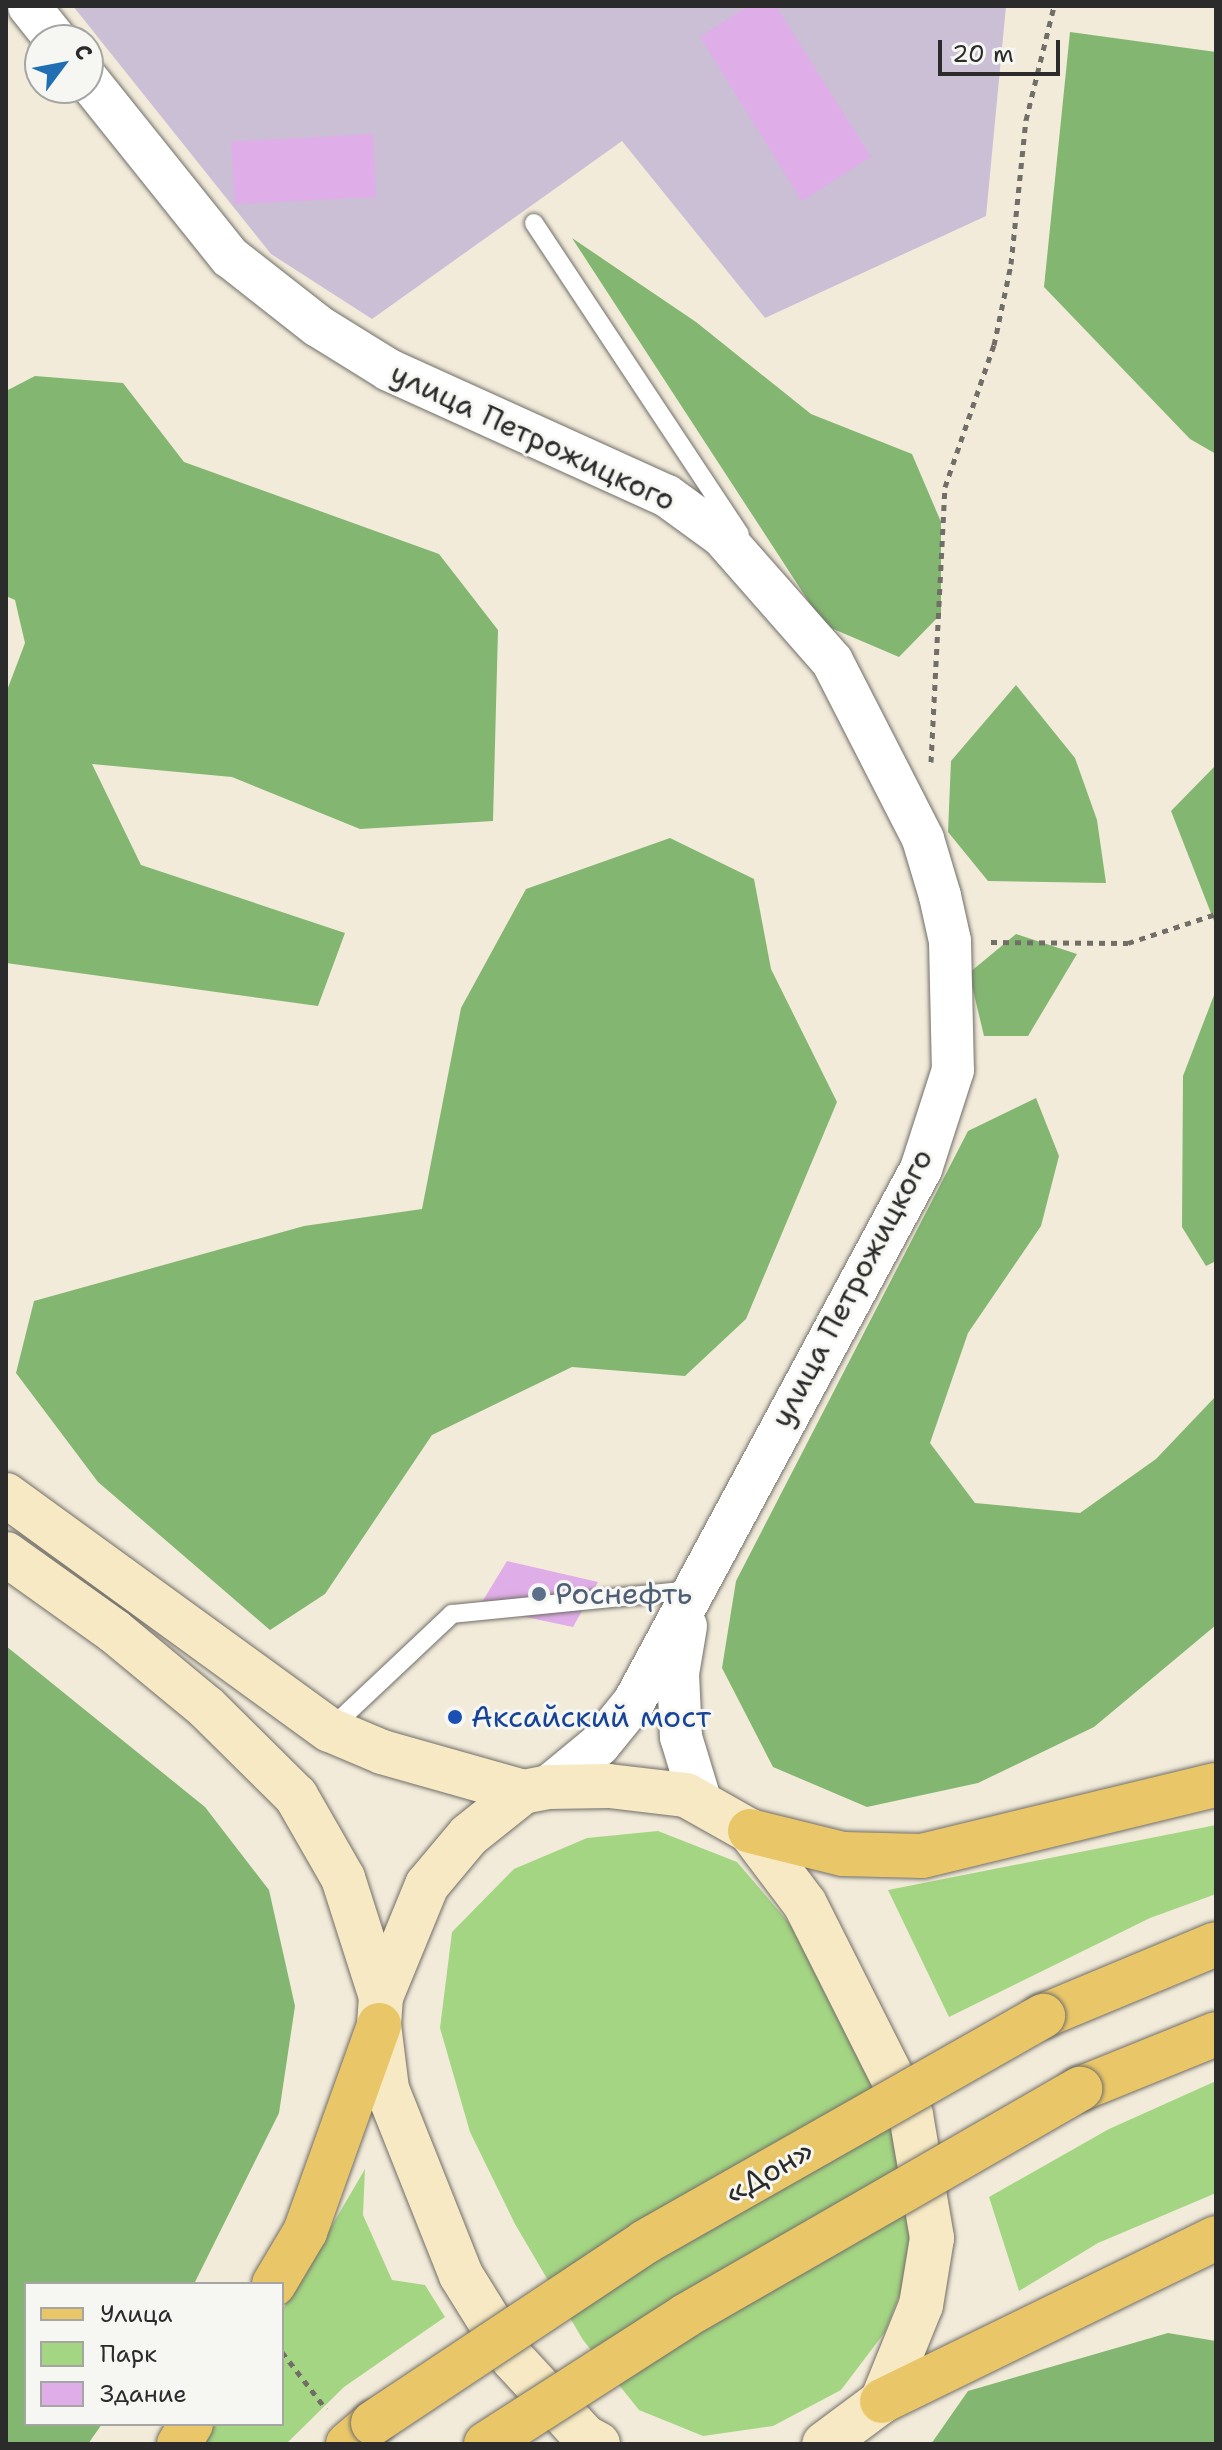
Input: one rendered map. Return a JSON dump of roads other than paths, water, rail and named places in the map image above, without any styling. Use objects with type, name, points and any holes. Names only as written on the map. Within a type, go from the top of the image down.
[{"type":"main road","points":[[6,1495],[330,1730],[382,1752],[536,1790],[609,1786],[686,1795],[750,1831],[843,1854],[922,1856],[1216,1785]]},
{"type":"main road","points":[[6,1554],[114,1631],[206,1707],[296,1796],[343,1878],[380,2011],[387,2089],[461,2275],[513,2359],[585,2437],[598,2444]]},
{"type":"main road","points":[[275,2282],[305,2232],[380,2011],[427,1885],[469,1835],[536,1790]]},
{"type":"main road","points":[[750,1831],[805,1904],[911,2115],[932,2238],[921,2305],[882,2401],[886,2444]]},
{"type":"main road","name":"«Дон»","points":[[357,2436],[645,2242],[1043,2016],[1216,1944]]},
{"type":"main road","points":[[486,2444],[685,2316],[1080,2089],[1216,2034]]},
{"type":"main road","points":[[824,2444],[882,2401],[1216,2238]]},
{"type":"main road","points":[[179,2444],[190,2426]]},
{"type":"street","points":[[29,6],[43,24]]},
{"type":"street","name":"улица Петрожицкого","points":[[104,100],[230,257],[318,326],[389,370],[667,496],[722,536],[832,661],[875,737],[923,839],[950,941],[953,1070],[921,1169],[634,1702],[599,1745],[536,1790]]},
{"type":"street","name":"улица Петрожицкого","points":[[693,1590],[678,1674],[681,1737],[701,1803]]},
{"type":"lane","points":[[534,223],[773,591]]},
{"type":"lane","points":[[330,1730],[452,1614],[693,1590]]},
{"type":"place","name":"Роснефть","points":[[539,1594]]},
{"type":"place","name":"Аксайский мост","points":[[455,1717]]}]
